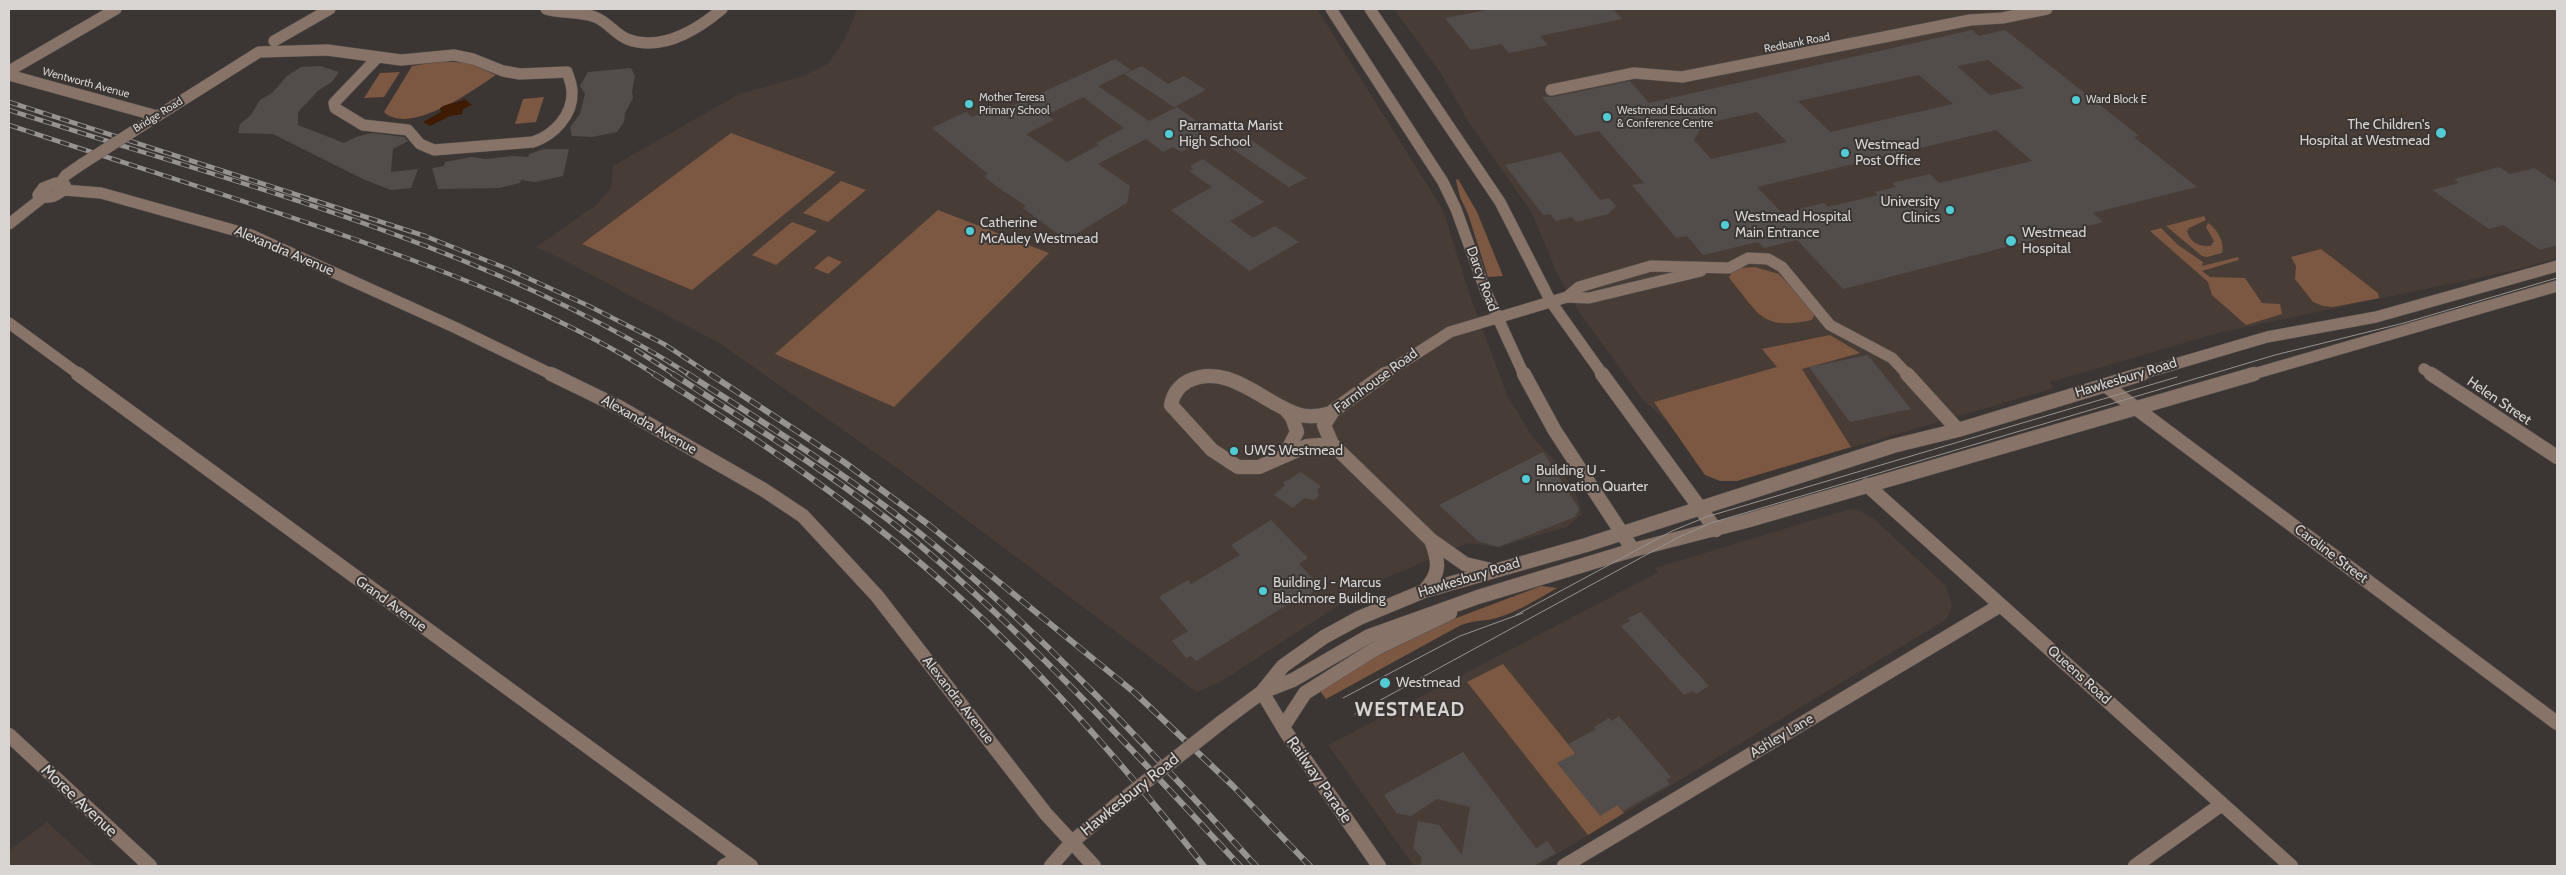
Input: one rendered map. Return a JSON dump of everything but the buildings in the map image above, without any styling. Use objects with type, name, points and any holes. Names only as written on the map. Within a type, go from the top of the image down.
[{"type":"street","points":[[9,73],[116,9]]},
{"type":"street","points":[[275,45],[330,9]]},
{"type":"street","points":[[546,9],[555,12],[595,17],[606,22],[625,39],[644,43],[676,37],[722,9]]},
{"type":"street","name":"Darcy Road","points":[[1331,9],[1443,182],[1456,209],[1497,318],[1528,383],[1546,415],[1633,550]]},
{"type":"street","points":[[1370,9],[1500,202],[1551,302],[1716,530]]},
{"type":"street","name":"Redbank Road","points":[[1551,90],[1634,73],[1682,77],[1970,20],[2002,18],[2027,11],[2047,9]]},
{"type":"street","points":[[275,45],[378,58],[418,60],[454,55],[473,58],[503,71],[520,74],[562,71],[567,72],[570,78],[571,101],[567,113],[557,128],[539,140],[442,150],[426,148],[408,130],[363,125],[335,108],[334,103],[345,90],[378,58]]},
{"type":"street","name":"Bridge Road","points":[[62,187],[66,175],[82,164],[259,52],[275,45]]},
{"type":"street","name":"Wentworth Avenue","points":[[9,73],[157,116]]},
{"type":"street","points":[[9,224],[42,198],[54,196],[62,187]]},
{"type":"street","name":"Alexandra Avenue","points":[[62,187],[101,193],[225,226],[260,239],[454,327],[619,407],[764,490],[803,516],[835,548],[877,596],[1046,814],[1094,866]]},
{"type":"street","points":[[1567,297],[1579,287],[1651,266],[1729,268],[1748,258],[1761,258],[1776,263],[1830,325],[1892,358],[1958,430]]},
{"type":"street","name":"Hawkesbury Road","points":[[1051,866],[1072,842],[1115,806],[1262,692],[1283,666],[1324,638],[1359,618],[1424,591],[1700,509],[1893,446],[1958,430],[2257,340],[2376,317],[2557,266]]},
{"type":"street","points":[[1567,297],[1589,298],[1713,268]]},
{"type":"street","name":"Hawkesbury Road","points":[[1262,692],[1293,680],[1369,636],[1478,597],[1633,550],[1716,530],[2557,286]]},
{"type":"street","name":"Farmhouse Road","points":[[1332,444],[1327,436],[1324,425],[1331,413],[1430,343],[1450,332],[1567,297]]},
{"type":"street","name":"Grand Avenue","points":[[9,323],[14,325],[32,342],[745,862]]},
{"type":"street","name":"Grand Avenue","points":[[9,334],[32,342]]},
{"type":"street","name":"Helen Street","points":[[2424,369],[2557,457]]},
{"type":"street","points":[[1331,413],[1306,416],[1286,410],[1227,378],[1212,375],[1196,377],[1187,381],[1174,393],[1171,405],[1217,457],[1237,467],[1255,468],[1312,443],[1332,444],[1431,540],[1465,564],[1492,570]]},
{"type":"street","name":"Caroline Street","points":[[2105,385],[2557,724]]},
{"type":"street","points":[[1284,456],[1297,432],[1292,417],[1286,410]]},
{"type":"street","name":"Queens Road","points":[[1867,485],[1999,606],[2291,866]]},
{"type":"street","points":[[1424,591],[1435,581],[1440,571],[1439,561],[1431,540]]},
{"type":"street","name":"Hawkesbury Road","points":[[1283,727],[1305,693],[1375,649],[1430,625],[1478,597]]},
{"type":"street","name":"Ashley Lane","points":[[1564,866],[1999,606]]},
{"type":"street","name":"Railway Parade","points":[[1262,692],[1283,727],[1379,866]]},
{"type":"street","name":"Moree Avenue","points":[[9,735],[150,866]]},
{"type":"street","points":[[2135,866],[2222,804]]},
{"type":"street","points":[[724,866],[745,862]]},
{"type":"shaded area","points":[[857,9],[1317,9],[1443,210],[1470,296],[1507,395],[1531,435],[1559,466],[1577,497],[1582,514],[1567,527],[1498,547],[1468,543],[1367,586],[1364,596],[1336,607],[1220,682],[1197,692],[904,473],[721,344],[536,247],[595,206],[611,188],[613,166],[739,94],[801,77],[829,63],[846,37]]},
{"type":"shaded area","name":"Westmead Hospital","points":[[1394,9],[2557,9],[2557,258],[2519,269],[2218,333],[2050,382],[2054,388],[1737,481],[1705,475],[1669,423],[1643,400],[1580,313],[1557,273],[1532,213],[1470,124],[1442,75]]},
{"type":"shaded area","points":[[442,61],[468,63],[496,75],[457,100],[425,115],[409,119],[395,118],[384,112],[412,66]]},
{"type":"shaded area","points":[[400,72],[384,97],[364,98],[380,73]]},
{"type":"shaded area","points":[[544,97],[536,122],[515,124],[523,99]]},
{"type":"shaded area","points":[[465,99],[472,105],[463,109],[462,114],[450,116],[430,126],[423,122],[441,112],[440,108],[442,106]]},
{"type":"shaded area","points":[[731,133],[836,172],[692,290],[582,244]]},
{"type":"shaded area","points":[[1458,179],[1477,212],[1503,276],[1488,277],[1468,214],[1460,197],[1456,180]]},
{"type":"shaded area","points":[[841,181],[866,190],[828,222],[803,213]]},
{"type":"shaded area","points":[[938,210],[1049,253],[894,407],[775,354]]},
{"type":"shaded area","points":[[2204,216],[2206,220],[2189,228],[2187,231],[2188,235],[2196,243],[2203,246],[2211,246],[2214,241],[2206,227],[2208,223],[2220,236],[2222,253],[2207,257],[2202,256],[2166,226]]},
{"type":"shaded area","points":[[792,222],[817,231],[776,265],[752,255]]},
{"type":"shaded area","points":[[2161,228],[2178,245],[2203,262],[2202,266],[2238,257],[2239,260],[2202,271],[2210,277],[2245,278],[2262,303],[2280,304],[2282,314],[2246,325],[2212,295],[2208,282],[2150,231]]},
{"type":"shaded area","points":[[2321,249],[2378,293],[2379,298],[2333,307],[2313,302],[2295,279],[2296,266],[2291,257]]},
{"type":"shaded area","points":[[828,256],[842,262],[828,274],[814,268]]},
{"type":"shaded area","points":[[1755,267],[1779,274],[1815,313],[1812,320],[1781,323],[1763,317],[1755,310],[1729,278],[1732,271],[1739,268]]},
{"type":"shaded area","points":[[1830,335],[1860,353],[1802,369],[1851,447],[1737,481],[1720,481],[1705,475],[1654,402],[1777,367],[1762,349]]},
{"type":"shaded area","points":[[1856,509],[1874,519],[1946,586],[1952,606],[1949,615],[1942,622],[1537,866],[1414,866],[1328,745],[1659,572],[1655,568],[1847,510]]},
{"type":"shaded area","points":[[1541,586],[1557,588],[1506,615],[1461,625],[1326,699],[1317,687],[1427,629]]},
{"type":"shaded area","points":[[1503,664],[1624,813],[1588,835],[1467,682]]},
{"type":"shaded area","points":[[47,822],[95,866],[9,866],[9,851]]},
{"type":"tram line","points":[[1355,714],[1677,538],[1711,523],[2275,355],[2404,323],[2557,278]]},
{"type":"tram line","points":[[1516,615],[1672,531],[1706,517],[2177,377]]},
{"type":"tram line","points":[[1343,698],[1460,636],[1523,613]]},
{"type":"railway","points":[[9,102],[425,236],[508,269],[589,306],[664,344],[711,375]]},
{"type":"railway","points":[[9,110],[271,192],[445,254],[530,289],[612,329],[690,375]]},
{"type":"railway","points":[[9,125],[297,219],[495,292],[561,322],[656,375]]},
{"type":"railway","points":[[636,350],[675,375]]},
{"type":"railway","points":[[654,374],[728,421],[801,471],[907,551],[940,580],[1045,681],[1111,753],[1204,866]]},
{"type":"railway","points":[[673,374],[794,452],[853,493],[910,537],[954,575],[1080,696],[1240,866]]},
{"type":"railway","points":[[688,374],[807,451],[865,492],[922,535],[967,573],[1011,612],[1095,694],[1256,866]]},
{"type":"railway","points":[[710,374],[844,462],[929,525],[1135,693],[1233,786],[1310,866]]},
{"type":"place","name":"Ward Block E","points":[[2076,100]]},
{"type":"place","name":"Mother Teresa Primary School","points":[[969,104]]},
{"type":"place","name":"Westmead Education & Conference Centre","points":[[1607,117]]},
{"type":"place","name":"The Children's Hospital at Westmead","points":[[2441,133]]},
{"type":"place","name":"Parramatta Marist High School","points":[[1169,134]]},
{"type":"place","name":"Westmead Post Office","points":[[1845,153]]},
{"type":"place","name":"University Clinics","points":[[1950,210]]},
{"type":"place","name":"Westmead Hospital Main Entrance","points":[[1725,225]]},
{"type":"place","name":"Catherine McAuley Westmead","points":[[970,231]]},
{"type":"place","name":"Westmead Hospital","points":[[2011,241]]},
{"type":"place","name":"UWS Westmead","points":[[1234,451]]},
{"type":"place","name":"Building U - Innovation Quarter","points":[[1526,479]]},
{"type":"place","name":"Building J - Marcus Blackmore Building","points":[[1263,591]]},
{"type":"place","name":"Westmead","points":[[1385,683]]},
{"type":"district","name":"WESTMEAD","points":[[1410,710]]}]
